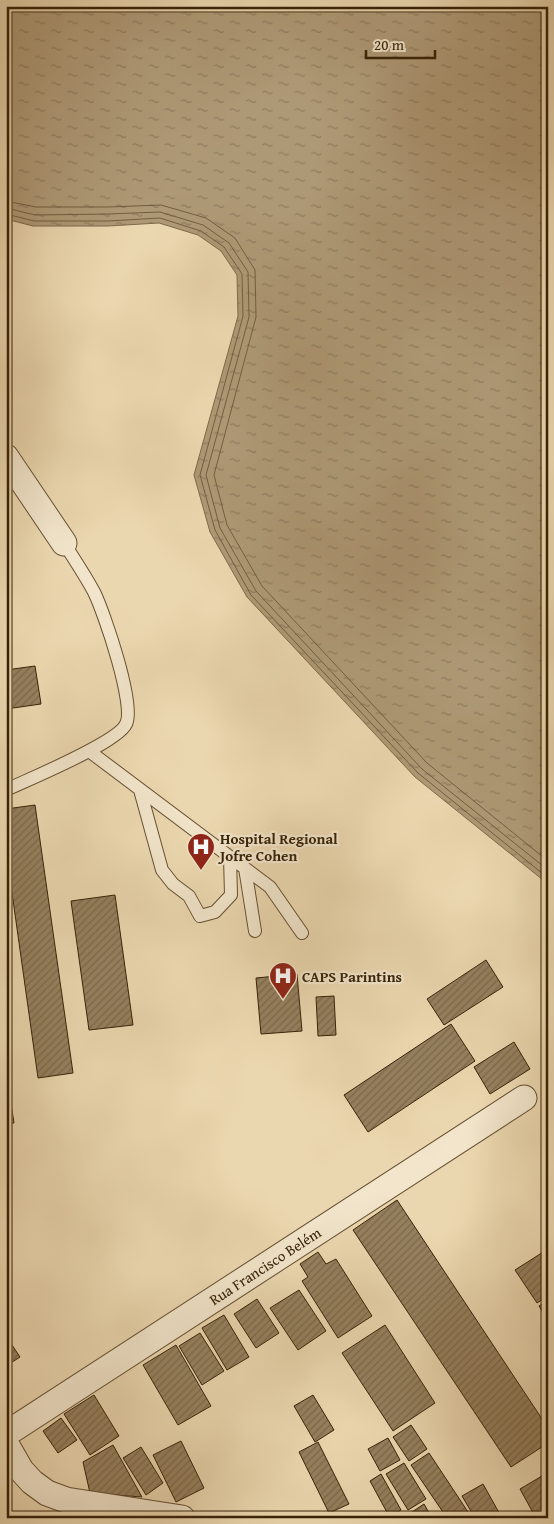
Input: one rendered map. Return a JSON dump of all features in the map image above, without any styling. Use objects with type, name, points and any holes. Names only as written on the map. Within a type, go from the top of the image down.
[{"type":"street","points":[[6,457],[64,543]]},
{"type":"street","name":"Rua Francisco Belém","points":[[6,1434],[524,1098]]},
{"type":"street","points":[[6,1444],[21,1470],[32,1482],[48,1493],[66,1500],[182,1518]]},
{"type":"lane","points":[[6,790],[98,746],[119,732],[126,724],[128,714],[120,669],[101,608],[83,573],[64,543]]},
{"type":"lane","points":[[88,751],[270,887],[302,934]]},
{"type":"lane","points":[[140,790],[162,870],[173,884],[189,896],[200,916],[215,912],[231,895],[230,857]]},
{"type":"lane","points":[[245,868],[255,931]]},
{"type":"water","points":[[6,6],[548,6],[548,884],[415,777],[247,597],[210,532],[194,475],[238,316],[237,275],[221,251],[198,235],[159,223],[108,226],[33,226],[6,219]]},
{"type":"building","points":[[35,666],[41,704],[6,709],[6,670]]},
{"type":"building","points":[[35,805],[73,1073],[38,1078],[6,850],[6,809]]},
{"type":"building","points":[[115,895],[133,1025],[89,1030],[71,901]]},
{"type":"building","points":[[486,960],[503,987],[444,1025],[427,999]]},
{"type":"building","points":[[297,974],[302,1031],[261,1034],[256,978]]},
{"type":"building","points":[[334,996],[336,1035],[318,1036],[316,997]]},
{"type":"building","points":[[451,1024],[475,1061],[368,1132],[344,1095]]},
{"type":"building","points":[[514,1042],[530,1069],[490,1094],[474,1067]]},
{"type":"building","points":[[6,1072],[14,1123],[6,1124]]},
{"type":"building","points":[[397,1200],[548,1428],[548,1443],[511,1467],[353,1230]]},
{"type":"building","points":[[548,1249],[548,1296],[537,1303],[515,1270]]},
{"type":"building","points":[[318,1252],[326,1264],[336,1259],[372,1316],[338,1338],[302,1281],[308,1277],[300,1264]]},
{"type":"building","points":[[299,1290],[326,1331],[298,1350],[270,1308]]},
{"type":"building","points":[[257,1299],[279,1333],[256,1348],[234,1314]]},
{"type":"building","points":[[548,1301],[548,1321],[539,1306]]},
{"type":"building","points":[[224,1315],[249,1357],[227,1370],[202,1328]]},
{"type":"building","points":[[385,1325],[435,1403],[393,1431],[342,1353]]},
{"type":"building","points":[[200,1333],[224,1371],[202,1385],[179,1346]]},
{"type":"building","points":[[6,1336],[20,1357],[6,1366]]},
{"type":"building","points":[[176,1345],[211,1406],[178,1425],[143,1365]]},
{"type":"building","points":[[94,1395],[119,1436],[90,1455],[64,1414]]},
{"type":"building","points":[[313,1395],[334,1430],[315,1442],[294,1406]]},
{"type":"building","points":[[61,1418],[77,1440],[58,1453],[43,1431]]},
{"type":"building","points":[[411,1425],[427,1449],[409,1461],[393,1437]]},
{"type":"building","points":[[388,1438],[400,1460],[380,1471],[368,1449]]},
{"type":"building","points":[[181,1441],[204,1488],[176,1502],[153,1455]]},
{"type":"building","points":[[318,1442],[349,1504],[329,1513],[299,1452]]},
{"type":"building","points":[[113,1445],[142,1497],[90,1493],[83,1462]]},
{"type":"building","points":[[141,1447],[163,1483],[146,1495],[123,1458]]},
{"type":"building","points":[[429,1453],[470,1515],[466,1518],[447,1518],[411,1465]]},
{"type":"building","points":[[404,1463],[426,1499],[408,1510],[386,1474]]},
{"type":"building","points":[[381,1474],[401,1510],[389,1516],[370,1481]]},
{"type":"building","points":[[542,1476],[548,1486],[548,1518],[536,1518],[520,1489]]},
{"type":"building","points":[[483,1484],[502,1518],[475,1518],[462,1496]]},
{"type":"building","points":[[424,1504],[432,1518],[411,1518],[409,1514]]},
{"type":"place","name":"Hospital Regional Jofre Cohen","points":[[201,871]]},
{"type":"place","name":"CAPS Parintins","points":[[283,1000]]}]
